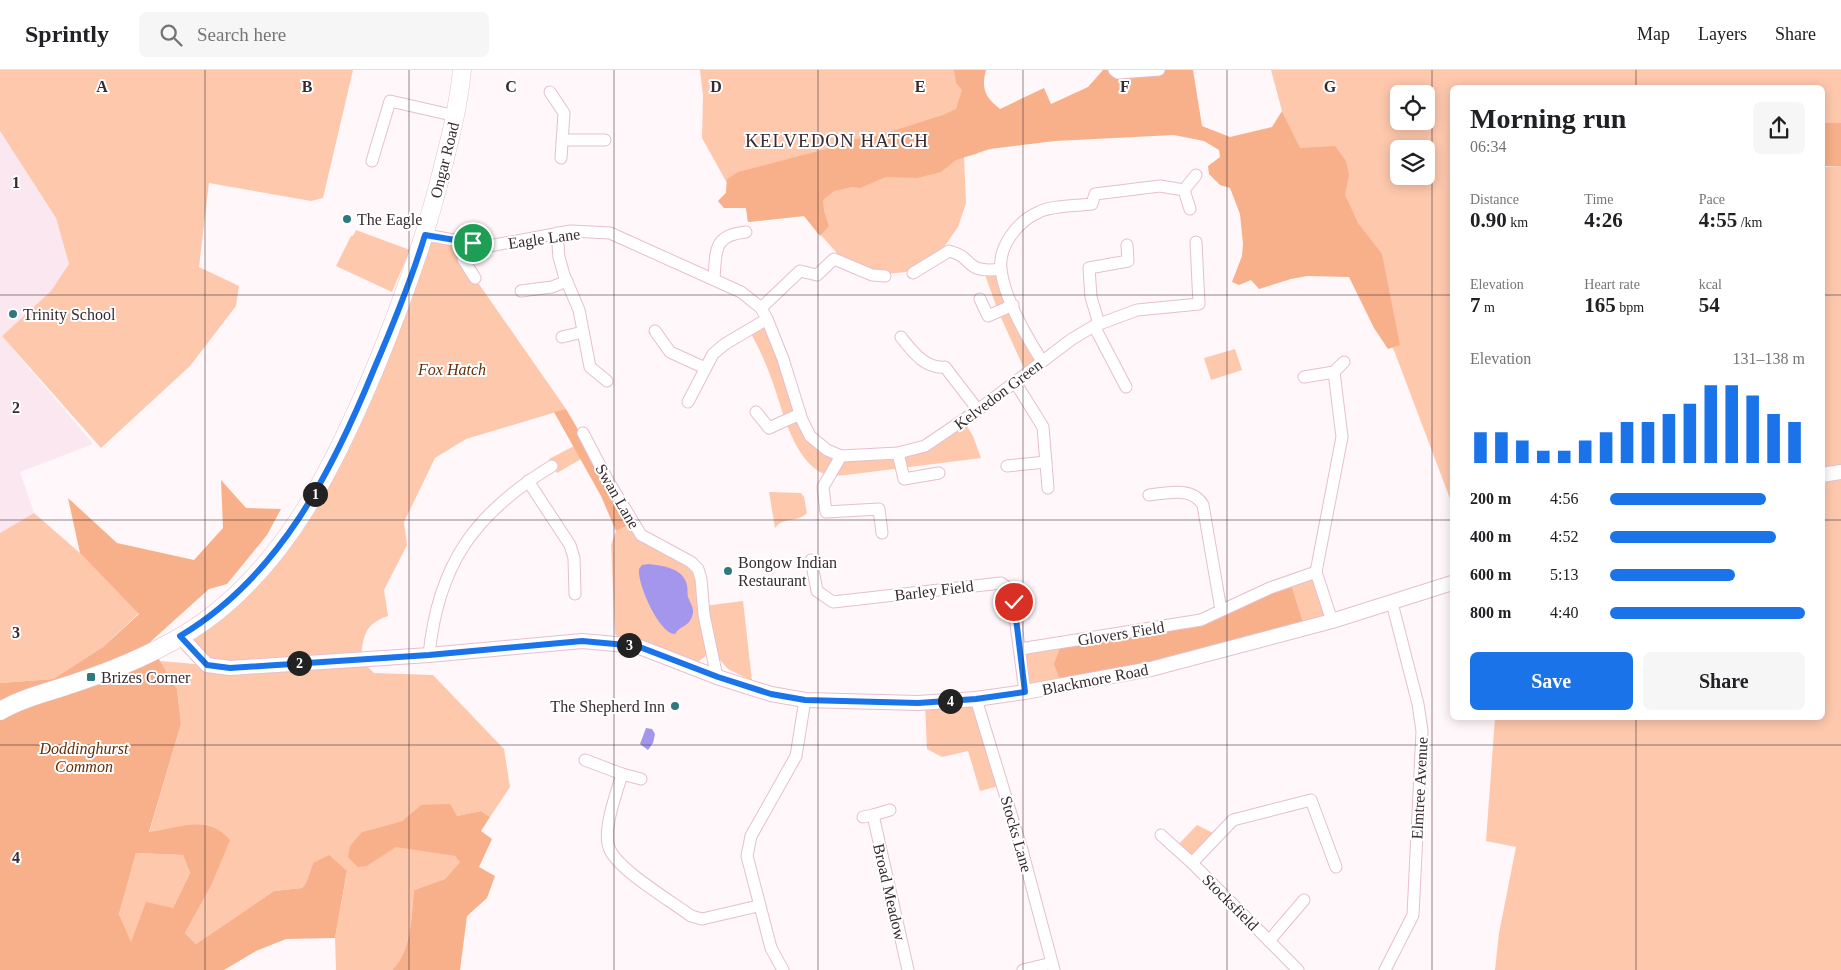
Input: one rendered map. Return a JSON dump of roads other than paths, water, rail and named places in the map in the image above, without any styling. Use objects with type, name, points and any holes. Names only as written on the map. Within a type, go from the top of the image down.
[{"type":"main road","name":"Ongar Road","points":[[0,711],[121,667],[180,636],[213,614],[241,590],[268,560],[315,493],[352,422],[408,286],[425,235],[456,116],[462,70]]},
{"type":"street","points":[[1114,70],[1118,73],[1159,70]]},
{"type":"street","points":[[550,92],[564,113],[561,158]]},
{"type":"street","points":[[372,161],[390,101],[456,116]]},
{"type":"street","points":[[563,140],[605,140]]},
{"type":"street","points":[[1184,190],[1196,175]]},
{"type":"street","points":[[1042,361],[1029,341],[1012,305],[1001,270],[1003,253],[1019,224],[1040,211],[1092,204],[1095,194],[1160,186],[1184,190]]},
{"type":"street","points":[[1184,190],[1190,209]]},
{"type":"street","name":"Eagle Lane","points":[[425,235],[489,246],[575,231],[610,233],[741,292],[761,308],[767,319],[798,408]]},
{"type":"street","points":[[714,280],[716,249],[722,239],[733,233],[746,232]]},
{"type":"street","points":[[557,233],[559,257],[579,310],[590,367],[607,381]]},
{"type":"street","points":[[464,242],[463,259],[475,278]]},
{"type":"street","name":"Kelvedon Green","points":[[841,456],[898,453],[925,446],[978,410],[1042,361],[1097,325],[1137,310],[1199,304],[1196,242]]},
{"type":"street","points":[[1126,387],[1097,325],[1091,297],[1089,268],[1128,261],[1127,244]]},
{"type":"street","points":[[913,273],[949,251],[960,256],[974,269],[984,272],[1001,270]]},
{"type":"street","points":[[761,308],[800,271],[817,275],[834,259],[872,275],[885,276]]},
{"type":"street","points":[[521,291],[552,288],[567,281]]},
{"type":"street","points":[[980,300],[988,316],[1012,305]]},
{"type":"street","points":[[688,402],[713,354],[725,344],[767,319]]},
{"type":"street","points":[[655,331],[670,352],[705,368]]},
{"type":"street","points":[[562,336],[583,332]]},
{"type":"street","points":[[901,337],[915,354],[931,366],[945,367],[978,410]]},
{"type":"street","points":[[1304,377],[1334,372],[1344,362]]},
{"type":"street","points":[[1332,621],[1316,572],[1342,437],[1334,372]]},
{"type":"street","points":[[1015,382],[1043,427],[1048,488]]},
{"type":"street","points":[[756,412],[769,428],[798,408],[810,436],[827,450],[841,456],[823,486],[826,512],[879,509],[882,533]]},
{"type":"street","name":"Swan Lane","points":[[583,433],[606,479],[640,535],[691,562],[698,569],[701,578],[704,615],[718,677]]},
{"type":"street","points":[[898,453],[904,479],[939,473]]},
{"type":"street","points":[[1007,466],[1046,462]]},
{"type":"street","points":[[429,655],[432,628],[440,594],[453,563],[463,546],[498,504],[528,481],[552,466]]},
{"type":"street","points":[[1825,475],[1841,472]]},
{"type":"street","points":[[528,481],[570,545],[574,558],[575,594]]},
{"type":"street","points":[[1149,495],[1178,492],[1194,494],[1203,504],[1221,610]]},
{"type":"street","name":"Barley Field","points":[[811,560],[817,591],[833,602],[1001,583],[1012,594],[1025,692]]},
{"type":"street","name":"Glovers Field","points":[[1020,649],[1201,620],[1270,588],[1316,572]]},
{"type":"street","name":"Blackmore Road","points":[[180,636],[207,665],[230,668],[429,655],[582,641],[616,643],[637,646],[718,677],[771,694],[805,700],[918,703],[976,699],[1025,692],[1152,669],[1332,621],[1450,584]]},
{"type":"street","name":"Elmtree Avenue","points":[[1386,970],[1413,915],[1422,731],[1418,704],[1392,603]]},
{"type":"street","name":"Stocks Lane","points":[[976,699],[1022,850],[1053,966]]},
{"type":"street","points":[[783,970],[771,948],[758,906],[747,856],[750,836],[796,756],[805,700]]},
{"type":"street","points":[[585,760],[622,774],[641,778]]},
{"type":"street","points":[[622,774],[608,832],[609,849],[625,868],[691,916],[702,919],[758,906]]},
{"type":"street","points":[[1192,863],[1233,820],[1312,800],[1336,867]]},
{"type":"street","name":"Broad Meadow","points":[[890,810],[868,816],[908,970]]},
{"type":"street","name":"Stocksfield","points":[[1161,835],[1192,863],[1298,970]]},
{"type":"street","points":[[1269,941],[1304,900]]},
{"type":"street","points":[[1023,970],[1053,966]]},
{"type":"place","name":"The Eagle","points":[[347,219]]},
{"type":"place","name":"Trinity School","points":[[13,314]]},
{"type":"place","name":"Bongow Indian Restaurant","points":[[728,571]]},
{"type":"place","name":"Brizes Corner","points":[[91,677]]},
{"type":"place","name":"The Shepherd Inn","points":[[675,706]]},
{"type":"district","name":"KELVEDON HATCH","points":[[837,140]]},
{"type":"park label","name":"Fox Hatch","points":[[452,369]]},
{"type":"park label","name":"Doddinghurst Common","points":[[84,757]]}]
